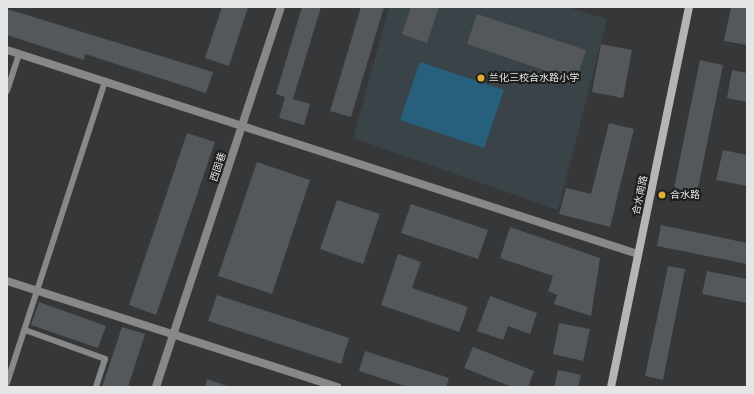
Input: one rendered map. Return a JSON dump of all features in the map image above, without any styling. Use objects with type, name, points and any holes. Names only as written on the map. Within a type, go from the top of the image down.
[{"type":"main road","name":"合水南路","points":[[611,387],[689,7]]},
{"type":"street","name":"西固巷","points":[[156,387],[281,7]]},
{"type":"street","points":[[7,50],[638,254]]},
{"type":"street","points":[[7,281],[173,333],[337,387]]},
{"type":"lane","points":[[7,91],[19,54]]},
{"type":"lane","points":[[7,383],[105,81]]},
{"type":"lane","points":[[25,330],[105,359],[96,387]]},
{"type":"shaded area","name":"兰化三校合水路小学","points":[[389,7],[567,7],[607,19],[558,210],[353,138]]},
{"type":"shaded area","points":[[420,62],[504,90],[484,148],[400,120]]},
{"type":"building","points":[[222,7],[248,7],[229,66],[205,58]]},
{"type":"building","points":[[302,7],[321,7],[293,99],[310,104],[304,125],[279,118],[285,97],[276,94]]},
{"type":"building","points":[[361,7],[384,7],[351,117],[330,111]]},
{"type":"building","points":[[411,7],[439,7],[427,43],[402,34]]},
{"type":"building","points":[[731,7],[747,7],[747,45],[724,41]]},
{"type":"building","points":[[7,9],[213,72],[206,93],[85,54],[84,60],[7,35]]},
{"type":"building","points":[[477,14],[586,50],[576,81],[467,44]]},
{"type":"building","points":[[601,44],[632,50],[623,98],[592,92]]},
{"type":"building","points":[[700,60],[723,65],[697,193],[674,188]]},
{"type":"building","points":[[732,70],[747,73],[747,102],[727,98]]},
{"type":"building","points":[[609,123],[634,129],[610,227],[559,214],[566,188],[591,194]]},
{"type":"building","points":[[187,133],[215,142],[156,315],[129,305]]},
{"type":"building","points":[[723,150],[747,155],[747,186],[716,180]]},
{"type":"building","points":[[257,162],[310,180],[272,294],[218,276]]},
{"type":"building","points":[[337,200],[380,214],[363,264],[320,249]]},
{"type":"building","points":[[411,204],[488,230],[478,259],[401,233]]},
{"type":"building","points":[[661,225],[747,243],[747,264],[657,246]]},
{"type":"building","points":[[510,227],[600,258],[591,316],[554,304],[557,295],[548,291],[553,276],[500,258]]},
{"type":"building","points":[[398,254],[421,262],[412,288],[468,307],[459,332],[381,305]]},
{"type":"building","points":[[668,266],[685,269],[663,380],[645,376]]},
{"type":"building","points":[[707,271],[747,279],[747,303],[702,294]]},
{"type":"building","points":[[217,295],[349,338],[341,364],[208,321]]},
{"type":"building","points":[[490,296],[537,313],[530,334],[508,326],[503,340],[477,331]]},
{"type":"building","points":[[39,302],[106,326],[98,348],[31,325]]},
{"type":"building","points":[[559,323],[590,329],[583,361],[553,354]]},
{"type":"building","points":[[122,327],[145,334],[128,387],[102,387]]},
{"type":"building","points":[[473,347],[534,371],[528,387],[512,387],[464,368]]},
{"type":"building","points":[[365,351],[449,378],[446,387],[408,387],[359,371]]},
{"type":"building","points":[[558,370],[581,375],[578,387],[554,387]]},
{"type":"building","points":[[207,379],[230,387],[205,387]]},
{"type":"place","name":"兰化三校合水路小学","points":[[481,78]]},
{"type":"place","name":"合水路","points":[[662,195]]}]
